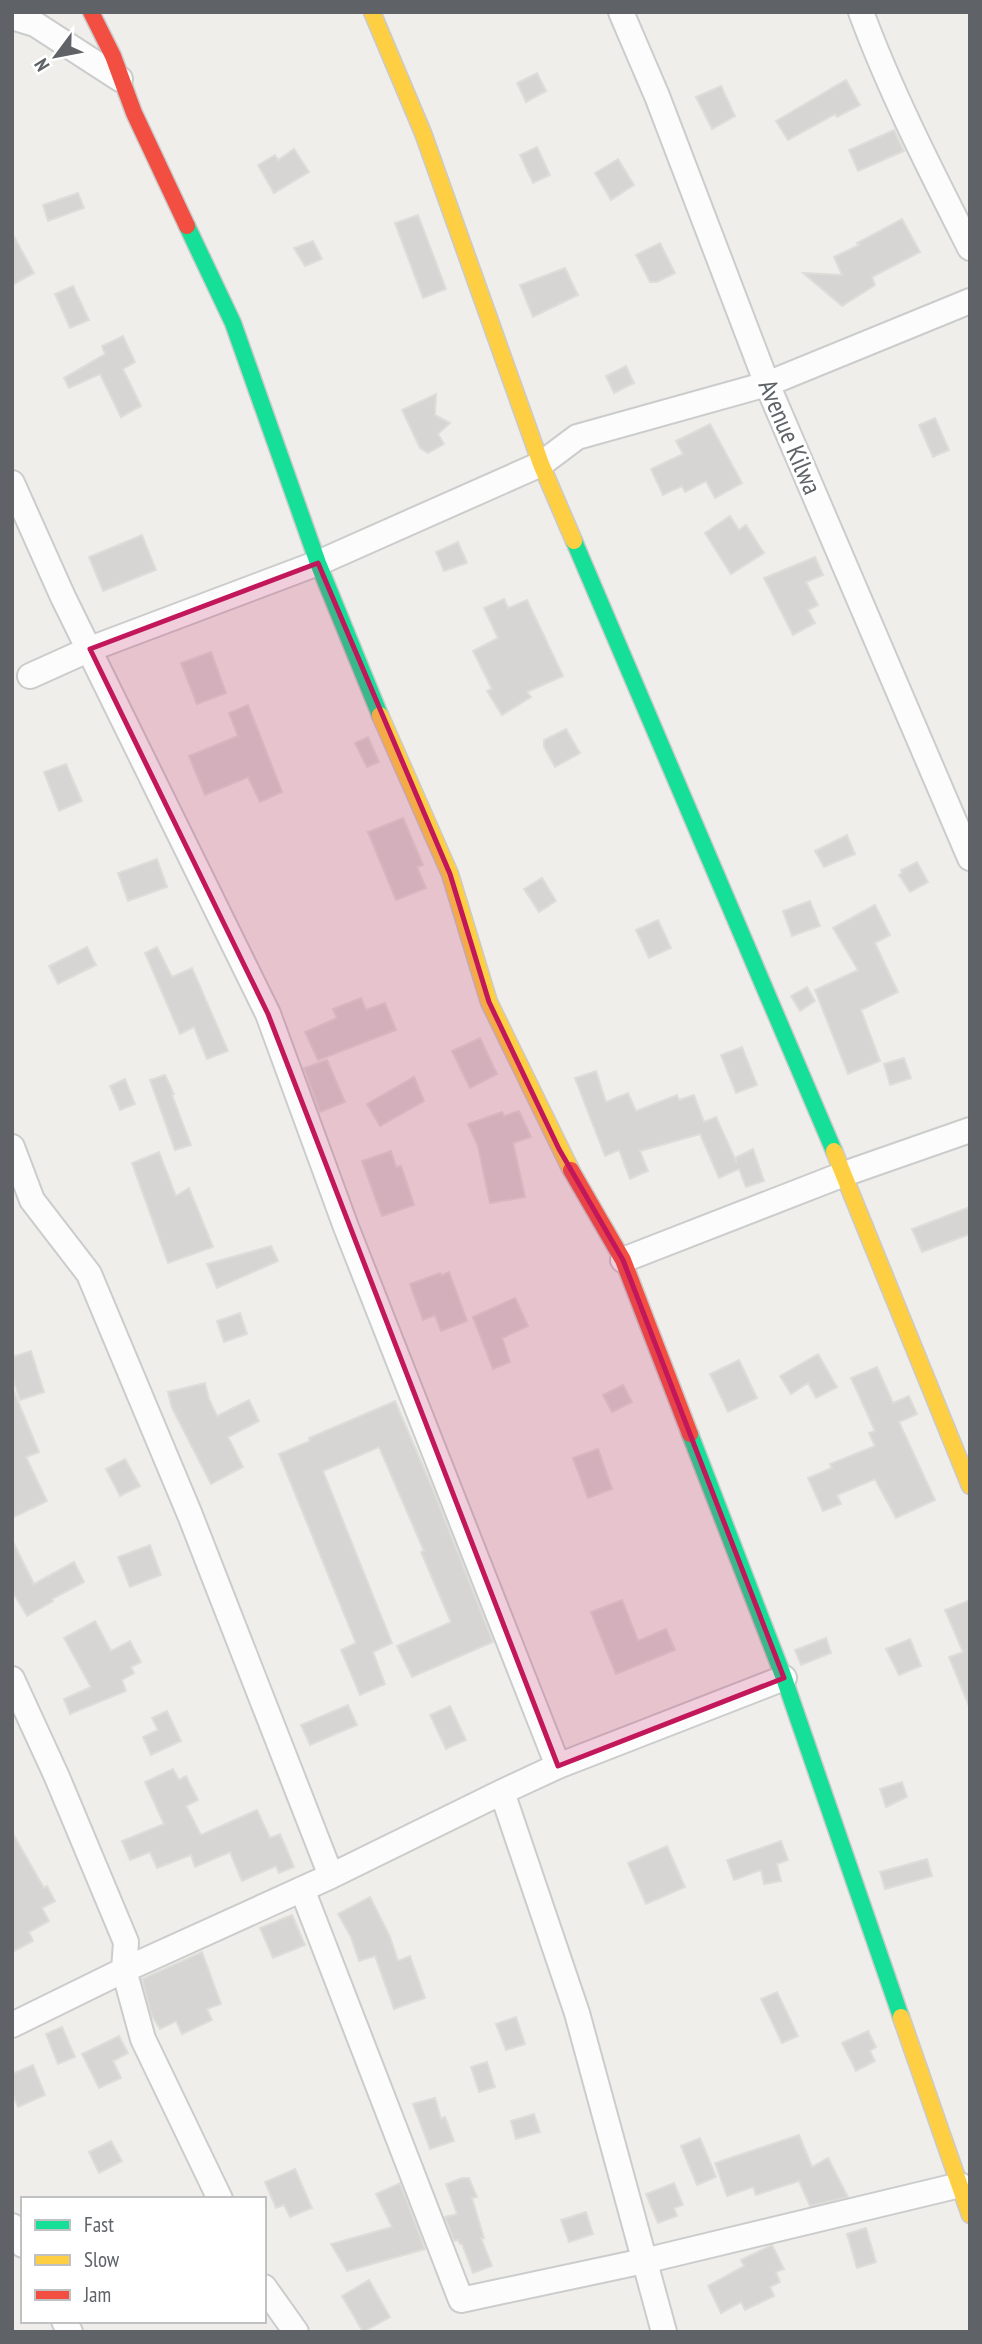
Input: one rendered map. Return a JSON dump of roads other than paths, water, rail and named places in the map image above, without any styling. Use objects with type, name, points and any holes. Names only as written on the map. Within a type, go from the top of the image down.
[{"type":"street","points":[[91,12],[233,323],[318,563],[366,682],[450,874],[489,1002],[559,1149],[623,1260],[784,1678],[970,2215]]},
{"type":"street","points":[[372,12],[423,133],[541,464],[844,1174],[970,1486]]},
{"type":"street","name":"Avenue Kilwa","points":[[621,12],[662,109],[767,384],[970,858]]},
{"type":"street","points":[[861,12],[876,52],[970,248]]},
{"type":"street","points":[[12,17],[35,24],[120,79]]},
{"type":"street","points":[[30,676],[90,649],[318,563],[541,464],[577,437],[767,384],[970,301]]},
{"type":"street","points":[[12,483],[63,597],[268,1014],[346,1227],[558,1766]]},
{"type":"street","points":[[623,1260],[844,1174],[970,1130]]},
{"type":"street","points":[[12,1147],[32,1200],[89,1273],[190,1515],[331,1876]]},
{"type":"street","points":[[12,2025],[558,1766],[784,1678]]},
{"type":"street","points":[[12,1679],[57,1777],[126,1942],[124,1970],[143,2039],[219,2197]]},
{"type":"street","points":[[502,1792],[578,2013],[664,2332]]},
{"type":"street","points":[[302,1889],[461,2300],[644,2261],[960,2185]]},
{"type":"street","points":[[12,2226],[21,2242]]},
{"type":"street","points":[[266,2290],[296,2332]]}]
